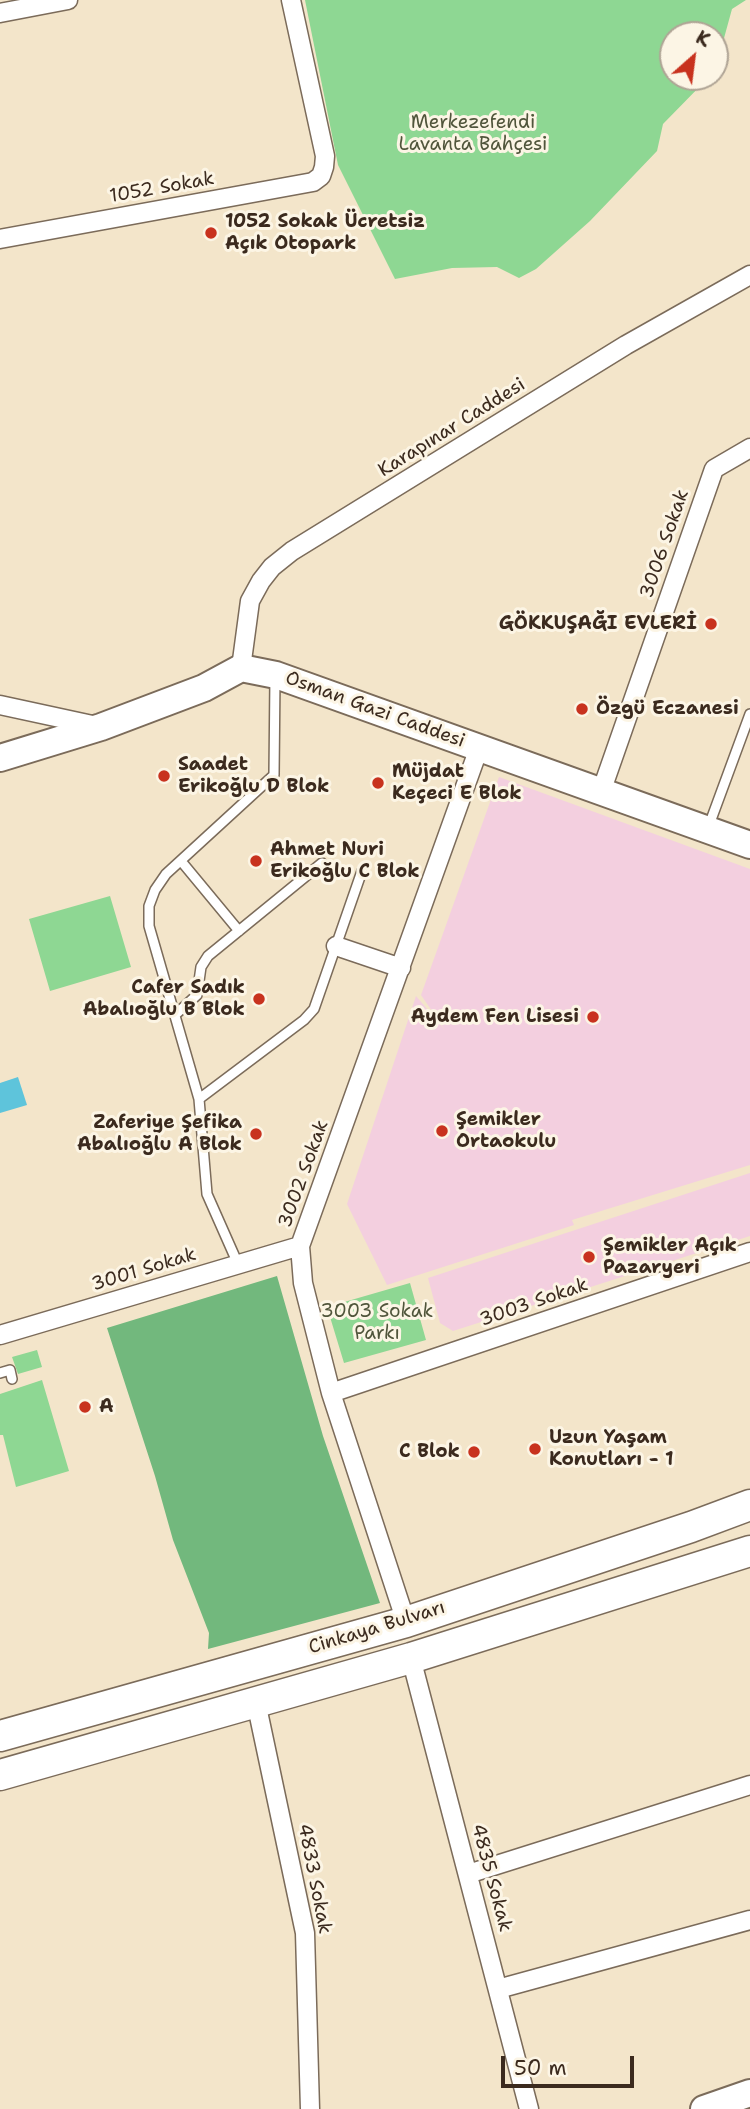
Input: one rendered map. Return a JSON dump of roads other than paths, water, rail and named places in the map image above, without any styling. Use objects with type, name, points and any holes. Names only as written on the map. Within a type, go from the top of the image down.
[{"type":"main road","name":"Cinkaya Bulvarı","points":[[0,1735],[406,1622],[750,1505]]},
{"type":"main road","name":"Cinkaya Bulvarı","points":[[0,1775],[411,1658],[750,1551]]},
{"type":"street","points":[[0,13],[68,0]]},
{"type":"street","name":"1052 Sokak","points":[[0,239],[313,182],[321,176],[325,156],[292,0]]},
{"type":"street","name":"Karapınar Caddesi","points":[[241,668],[250,601],[272,567],[292,551],[626,345],[750,275]]},
{"type":"street","name":"3006 Sokak","points":[[601,792],[714,469],[750,448]]},
{"type":"street","points":[[0,758],[101,727],[204,688],[241,668]]},
{"type":"street","name":"Osman Gazi Caddesi","points":[[241,668],[275,675],[750,845]]},
{"type":"street","points":[[0,705],[101,727]]},
{"type":"street","name":"3002 Sokak","points":[[406,1622],[331,1393],[303,1283],[300,1246],[479,748]]},
{"type":"street","points":[[336,946],[401,968]]},
{"type":"street","name":"3001 Sokak","points":[[0,1335],[300,1246]]},
{"type":"street","name":"3003 Sokak","points":[[331,1393],[750,1252]]},
{"type":"street","name":"4835 Sokak","points":[[411,1658],[529,2109]]},
{"type":"street","name":"4833 Sokak","points":[[256,1702],[305,1933],[310,2109]]},
{"type":"street","points":[[468,1874],[750,1785]]},
{"type":"street","points":[[498,1989],[750,1920]]},
{"type":"street","points":[[704,2109],[750,2093]]},
{"type":"lane","points":[[238,1264],[207,1194],[200,1099],[149,926],[149,906],[155,890],[166,874],[274,775],[275,675]]},
{"type":"lane","points":[[707,830],[750,714]]},
{"type":"lane","points":[[181,861],[239,931]]},
{"type":"lane","points":[[175,1015],[197,995],[201,967],[208,956],[322,863]]},
{"type":"lane","points":[[200,1099],[304,1020],[314,1009],[362,871]]},
{"type":"lane","points":[[0,1373],[10,1370],[12,1379]]},
{"type":"water","points":[[18,1077],[27,1105],[0,1113],[0,1083]]},
{"type":"place","name":"1052 Sokak Ücretsiz Açık Otopark","points":[[211,233]]},
{"type":"place","name":"GÖKKUŞAĞI EVLERİ","points":[[711,624]]},
{"type":"place","name":"Özgü Eczanesi","points":[[582,709]]},
{"type":"place","name":"Saadet Erikoğlu D Blok","points":[[164,776]]},
{"type":"place","name":"Müjdat Keçeci E Blok","points":[[378,783]]},
{"type":"place","name":"Ahmet Nuri Erikoğlu C Blok","points":[[256,861]]},
{"type":"place","name":"Cafer Sadık Abalıoğlu B Blok","points":[[259,999]]},
{"type":"place","name":"Aydem Fen Lisesi","points":[[593,1017]]},
{"type":"place","name":"Şemikler Ortaokulu","points":[[442,1131]]},
{"type":"place","name":"Zaferiye Şefika Abalıoğlu A Blok","points":[[256,1134]]},
{"type":"place","name":"Şemikler Açık Pazaryeri","points":[[589,1257]]},
{"type":"place","name":"A","points":[[85,1407]]},
{"type":"place","name":"Uzun Yaşam Konutları - 1","points":[[535,1449]]},
{"type":"place","name":"C Blok","points":[[474,1452]]},
{"type":"park label","name":"Merkezefendi Lavanta Bahçesi","points":[[473,134]]},
{"type":"park label","name":"3003 Sokak Parkı","points":[[377,1323]]}]
